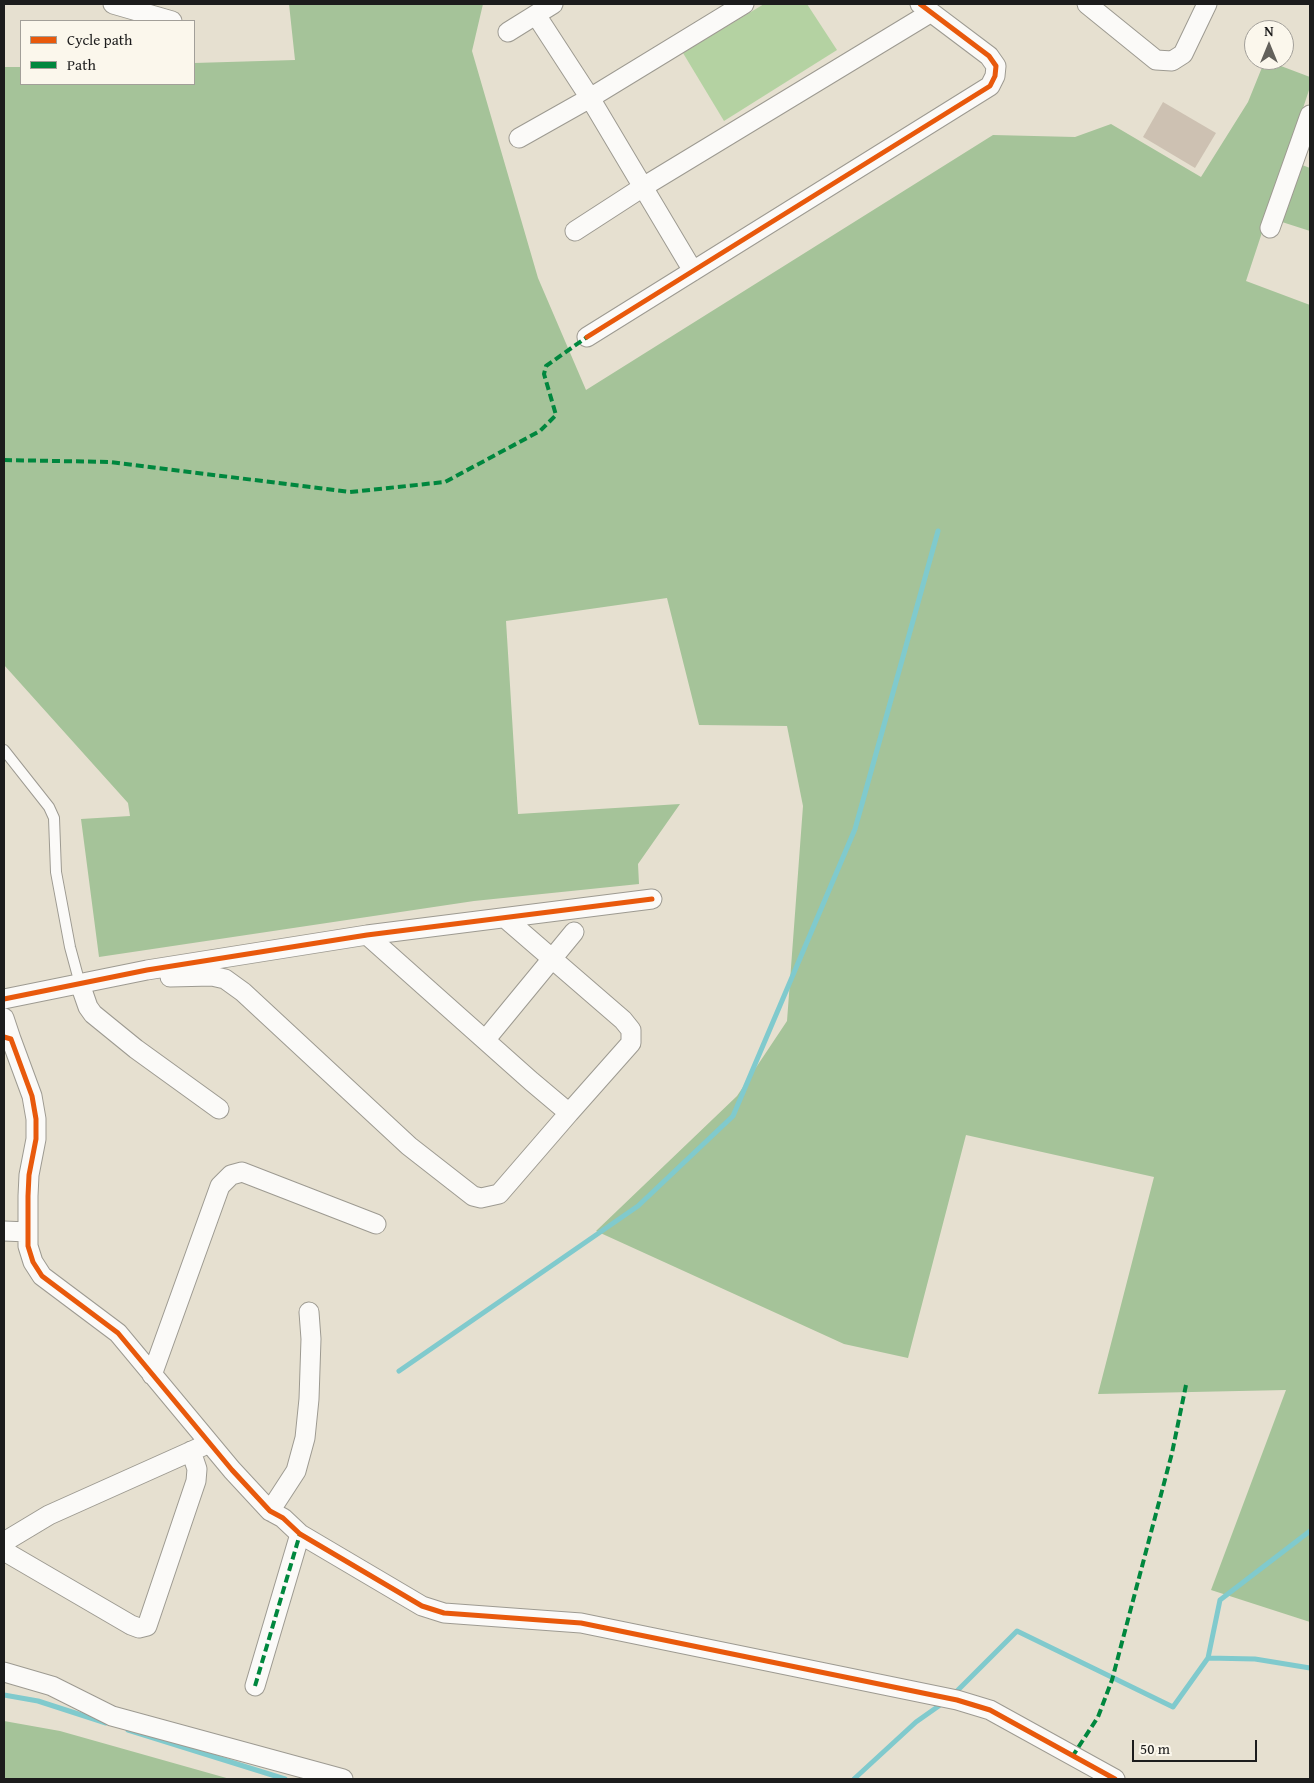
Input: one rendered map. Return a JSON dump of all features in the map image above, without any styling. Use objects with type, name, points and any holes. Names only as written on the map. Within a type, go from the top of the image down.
[{"type":"street","points":[[113,4],[169,20]]},
{"type":"street","points":[[508,32],[553,4]]},
{"type":"street","points":[[519,138],[590,98],[744,4]]},
{"type":"street","points":[[1087,4],[1156,60],[1172,62],[1184,54],[1207,4]]},
{"type":"street","points":[[575,231],[925,8],[989,56],[996,66],[996,76],[990,86],[587,336]]},
{"type":"street","points":[[536,15],[590,98],[693,271]]},
{"type":"street","points":[[1270,228],[1303,158],[1310,114]]},
{"type":"street","points":[[4,999],[147,970],[367,935],[652,899]]},
{"type":"street","points":[[147,970],[166,977],[212,976],[225,979],[409,1146],[473,1196],[481,1198],[499,1194],[631,1043],[633,1035],[623,1020],[506,918]]},
{"type":"street","points":[[486,1039],[554,960],[574,932]]},
{"type":"street","points":[[367,935],[531,1081],[569,1112]]},
{"type":"street","points":[[80,984],[88,1007],[94,1014],[136,1049],[219,1110]]},
{"type":"street","points":[[4,1018],[7,1038],[32,1096],[36,1119],[36,1139],[29,1175],[28,1232],[30,1254],[42,1276],[118,1333],[270,1511],[283,1518],[300,1534],[422,1606],[444,1613],[580,1623],[957,1700],[990,1710],[1115,1779]]},
{"type":"street","points":[[152,1375],[220,1186],[231,1175],[242,1172],[376,1224]]},
{"type":"street","points":[[4,1231],[28,1232]]},
{"type":"street","points":[[270,1511],[296,1471],[305,1438],[310,1391],[311,1339],[309,1312]]},
{"type":"street","points":[[4,1542],[49,1515],[210,1443]]},
{"type":"street","points":[[4,1551],[131,1625],[139,1628],[147,1626],[196,1481],[197,1469],[191,1451]]},
{"type":"street","points":[[255,1686],[300,1534]]},
{"type":"street","points":[[4,1672],[52,1686],[112,1716],[342,1779]]},
{"type":"lane","points":[[4,750],[49,807],[54,818],[56,872],[70,947],[80,984]]},
{"type":"green space","points":[[289,4],[483,4],[472,51],[538,278],[586,390],[993,135],[1075,137],[1111,124],[1201,177],[1248,102],[1261,70],[1291,70],[1310,77],[1310,87],[1246,281],[1310,305],[1310,1622],[1211,1590],[1286,1390],[1098,1394],[1154,1177],[966,1135],[908,1358],[844,1344],[596,1231],[737,1096],[787,1021],[803,806],[787,726],[699,725],[667,598],[506,621],[518,814],[680,804],[638,864],[639,884],[474,901],[99,957],[81,819],[130,816],[128,803],[4,665],[4,67],[20,67],[20,85],[195,85],[195,63],[295,60]]},
{"type":"green space","points":[[764,4],[807,4],[837,50],[724,121],[683,53]]},
{"type":"green space","points":[[1302,165],[1310,168],[1310,231],[1282,222]]},
{"type":"green space","points":[[4,1721],[60,1731],[230,1779],[4,1779]]},
{"type":"building","points":[[1163,102],[1216,133],[1195,168],[1143,137]]},
{"type":"waterway","points":[[399,1371],[638,1206],[733,1116],[855,829],[938,531]]},
{"type":"waterway","points":[[1208,1658],[1220,1600],[1310,1531]]},
{"type":"waterway","points":[[953,1695],[1017,1631],[1173,1707],[1208,1658],[1255,1659],[1310,1668]]},
{"type":"waterway","points":[[4,1695],[38,1701],[106,1723]]},
{"type":"waterway","points":[[854,1779],[916,1722],[943,1703]]},
{"type":"waterway","points":[[128,1730],[285,1779]]},
{"type":"marked path","points":[[4,460],[110,462],[350,492],[445,482],[540,431],[556,415],[544,374],[546,366],[587,337]]},
{"type":"marked path","points":[[1072,1757],[1098,1717],[1112,1680],[1172,1453],[1186,1385]]},
{"type":"marked path","points":[[255,1686],[300,1534]]},
{"type":"cycle path","points":[[587,337],[990,86],[995,76],[996,66],[989,56],[920,4]]},
{"type":"cycle path","points":[[4,999],[147,970],[367,935],[652,899]]},
{"type":"cycle path","points":[[4,1037],[11,1039],[32,1096],[36,1119],[36,1139],[29,1175],[28,1196],[28,1246],[33,1262],[42,1276],[118,1333],[232,1470],[270,1511],[283,1518],[300,1534],[422,1606],[444,1613],[581,1623],[957,1700],[990,1710],[1115,1779]]}]
